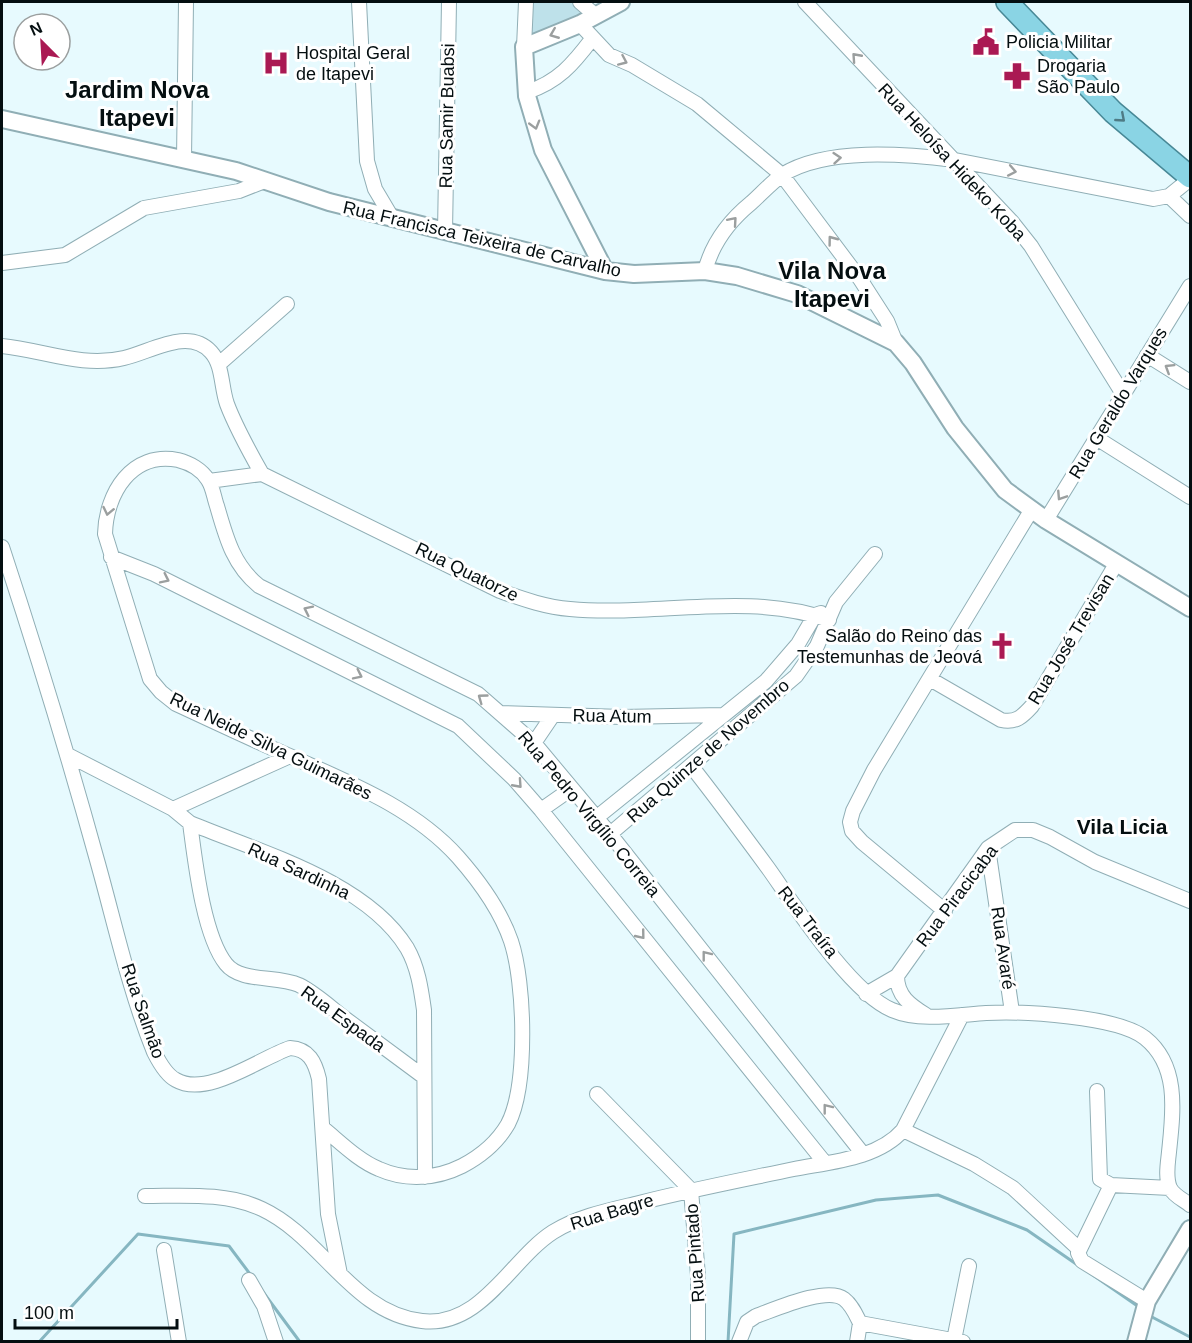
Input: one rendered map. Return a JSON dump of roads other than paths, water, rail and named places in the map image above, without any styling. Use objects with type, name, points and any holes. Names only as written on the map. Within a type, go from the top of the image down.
[{"type":"highway","points":[[1006,2],[1113,112],[1191,178]]},
{"type":"street","points":[[184,159],[186,2]]},
{"type":"street","points":[[359,2],[368,161],[375,189],[391,216]]},
{"type":"street","name":"Rua Samir Buabsi","points":[[445,231],[449,2]]},
{"type":"street","points":[[526,2],[524,47],[527,92],[549,167],[605,271]]},
{"type":"street","points":[[580,2],[595,15]]},
{"type":"street","points":[[524,47],[580,24],[621,2]]},
{"type":"street","name":"Rua Heloísa Hideko Koba","points":[[805,2],[879,83],[955,160],[1030,246],[1124,394]]},
{"type":"street","points":[[580,24],[609,55],[632,65],[697,104],[782,176],[860,279],[887,321],[896,343],[910,357],[955,428],[983,466],[1005,490],[1046,520],[1191,608]]},
{"type":"street","points":[[527,92],[548,86],[571,68],[592,39]]},
{"type":"street","name":"Rua Francisca Teixeira de Carvalho","points":[[2,118],[236,171],[262,182],[605,271],[634,274],[705,271],[737,276],[797,294],[896,343]]},
{"type":"street","points":[[705,271],[710,254],[730,223],[782,176],[828,159],[924,156],[1153,199],[1169,196],[1191,178]]},
{"type":"street","points":[[2,263],[65,255],[144,208],[239,191],[262,182]]},
{"type":"street","points":[[1169,196],[1191,216]]},
{"type":"street","name":"Rua Geraldo Varques","points":[[1046,520],[1191,286]]},
{"type":"street","points":[[219,364],[287,304]]},
{"type":"street","points":[[2,346],[50,356],[103,362],[189,341],[201,343],[212,353],[219,364],[227,405],[262,474],[209,481]]},
{"type":"street","points":[[1147,355],[1191,382]]},
{"type":"street","points":[[1098,439],[1191,497]]},
{"type":"street","name":"Rua Neide Silva Guimarães","points":[[209,481],[199,469],[182,461],[164,458],[147,461],[119,484],[106,515],[105,534],[111,557],[150,679],[176,704],[365,789],[430,832],[456,855],[476,878],[499,913],[511,943],[520,989],[521,1044],[517,1101],[507,1124],[496,1141],[479,1157],[450,1172],[426,1177],[397,1176],[376,1168],[324,1129]]},
{"type":"street","name":"Rua Quatorze","points":[[262,474],[500,591],[534,603],[570,609],[744,607],[815,615],[829,620]]},
{"type":"street","name":"Rua Pedro Virgílio Correia","points":[[209,481],[236,561],[244,574],[259,586],[478,694],[534,743],[610,834],[863,1154]]},
{"type":"street","points":[[945,911],[862,842],[852,831],[850,822],[874,770],[1032,509]]},
{"type":"street","points":[[2,547],[68,755]]},
{"type":"street","name":"Rua Quinze de Novembro","points":[[610,834],[692,767],[796,676],[817,646],[836,602],[875,554]]},
{"type":"street","name":"Rua Pedro Virgílio Correia","points":[[111,557],[154,574],[458,726],[514,779],[541,810],[825,1163]]},
{"type":"street","name":"Rua José Trevisan","points":[[930,679],[1001,720],[1011,722],[1022,717],[1032,706],[1116,564]]},
{"type":"street","name":"Rua Quinze de Novembro","points":[[596,818],[766,681],[798,645],[815,615],[836,602]]},
{"type":"street","name":"Rua Atum","points":[[502,713],[722,715]]},
{"type":"street","points":[[534,743],[553,715]]},
{"type":"street","name":"Rua Sardinha","points":[[68,755],[173,809],[190,823],[326,881],[365,904],[389,925],[407,948],[421,986],[424,1010],[426,1177]]},
{"type":"street","name":"Rua Salmão","points":[[68,755],[139,1007],[155,1054],[166,1072],[176,1081],[191,1085],[215,1082],[290,1048],[300,1049],[308,1054],[315,1064],[324,1129],[328,1214],[340,1276]]},
{"type":"street","points":[[173,809],[290,756]]},
{"type":"street","name":"Rua Traíra","points":[[692,767],[811,928],[866,994],[893,1011],[928,1017],[1012,1012],[1123,1026],[1144,1037],[1158,1051],[1170,1075],[1174,1101],[1167,1165],[1170,1188]]},
{"type":"street","points":[[541,810],[571,789]]},
{"type":"street","name":"Rua Espada","points":[[190,823],[197,869],[213,937],[219,954],[228,966],[237,973],[282,980],[309,991],[424,1077]]},
{"type":"street","name":"Rua Piracicaba","points":[[866,994],[897,976],[988,848],[1015,830],[1033,830],[1095,862],[1191,900]]},
{"type":"street","name":"Rua Avaré","points":[[988,848],[1012,1012]]},
{"type":"street","points":[[897,976],[897,987],[903,997],[928,1017]]},
{"type":"street","name":"Rua Bagre","points":[[145,1196],[202,1196],[236,1200],[261,1208],[291,1227],[340,1276],[377,1306],[398,1317],[425,1322],[449,1318],[472,1308],[551,1233],[590,1215],[691,1190],[863,1154],[894,1140],[903,1130],[962,1015]]},
{"type":"street","points":[[1097,1091],[1098,1174],[1103,1183],[1170,1188],[1191,1205]]},
{"type":"street","name":"Rua Pintado","points":[[597,1094],[691,1190],[698,1276],[698,1341]]},
{"type":"street","points":[[903,1130],[974,1164],[1013,1188],[1079,1250]]},
{"type":"street","points":[[1111,1185],[1078,1253],[1082,1261],[1148,1301]]},
{"type":"street","points":[[1136,1341],[1148,1301],[1191,1228]]},
{"type":"street","points":[[164,1250],[179,1341]]},
{"type":"street","points":[[860,1323],[958,1341],[969,1266]]},
{"type":"street","points":[[249,1280],[264,1306],[276,1341]]},
{"type":"street","points":[[739,1341],[747,1322],[756,1316],[831,1294],[843,1298],[851,1306],[860,1323],[857,1341]]},
{"type":"waterway","points":[[728,1342],[734,1234],[876,1200],[938,1195],[1027,1230],[1079,1266]]},
{"type":"waterway","points":[[39,1342],[138,1234],[229,1246],[250,1274]]},
{"type":"waterway","points":[[1090,1273],[1136,1305]]},
{"type":"waterway","points":[[263,1292],[300,1342]]},
{"type":"waterway","points":[[1152,1317],[1190,1337]]},
{"type":"place","name":"Policia Militar","points":[[986,42]]},
{"type":"place","name":"Hospital Geral de Itapevi","points":[[276,63]]},
{"type":"place","name":"Drogaria São Paulo","points":[[1017,76]]},
{"type":"place","name":"Salão do Reino das Testemunhas de Jeová","points":[[1002,646]]},
{"type":"district","name":"Jardim Nova Itapevi","points":[[137,103]]},
{"type":"district","name":"Vila Nova Itapevi","points":[[832,284]]},
{"type":"district","name":"Vila Licia","points":[[1122,826]]}]
